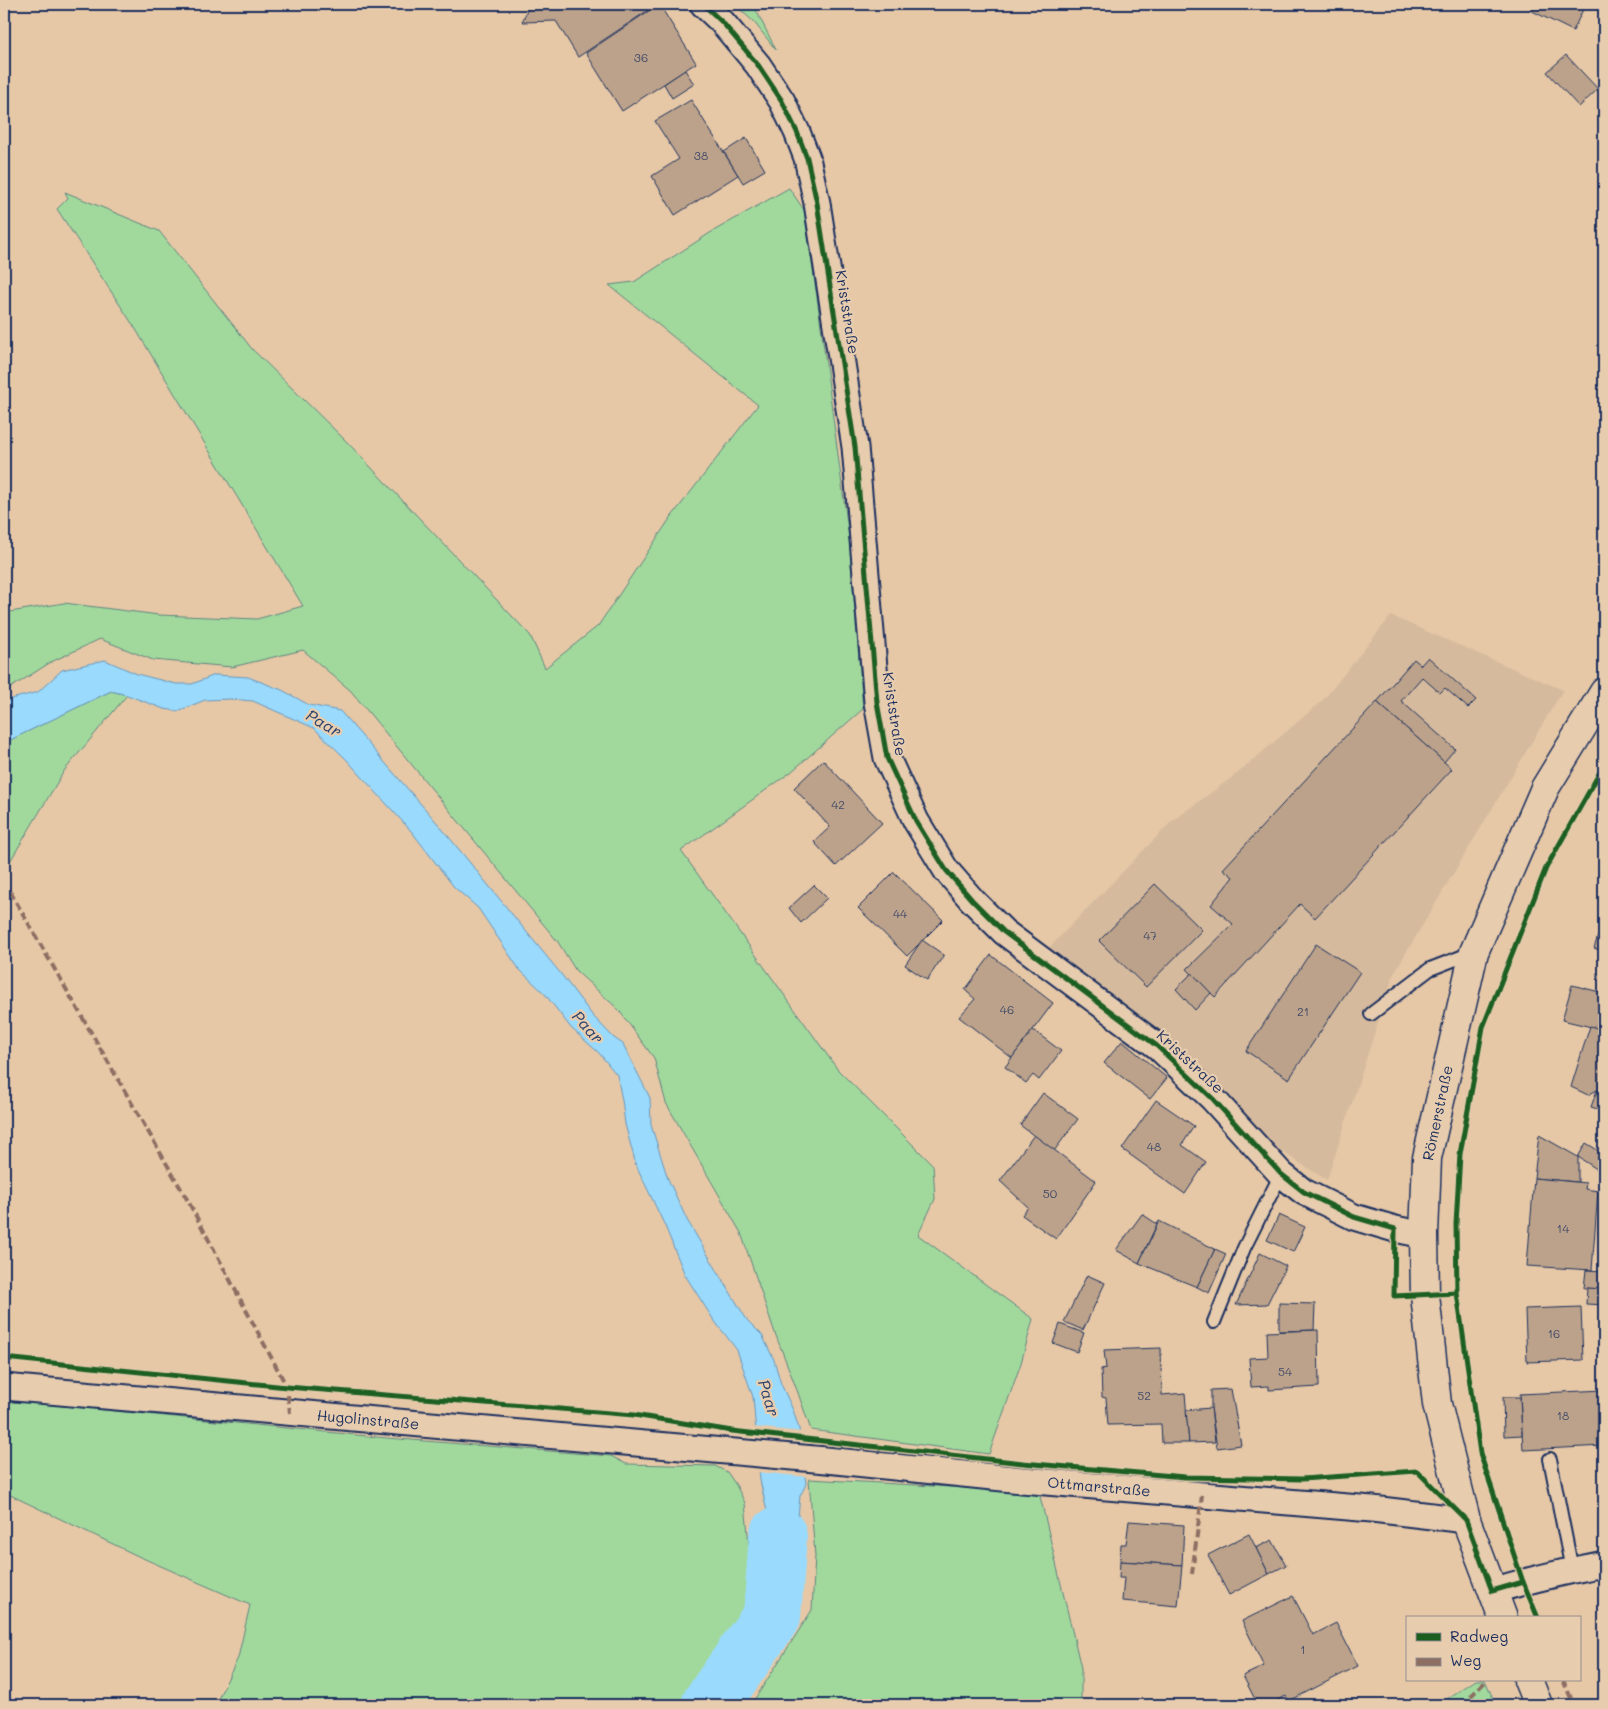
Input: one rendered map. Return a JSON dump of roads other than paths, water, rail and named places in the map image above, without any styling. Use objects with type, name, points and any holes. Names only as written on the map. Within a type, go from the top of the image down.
[{"type":"main road","name":"Römerstraße","points":[[1502,1616],[1466,1520],[1438,1404],[1424,1295],[1427,1158],[1474,952],[1545,788],[1604,692]]},
{"type":"main road","points":[[1529,1682],[1538,1705]]},
{"type":"street","name":"Kriststraße","points":[[703,4],[723,23],[758,65],[782,101],[807,158],[817,202],[855,447],[877,702],[887,758],[916,821],[946,870],[972,900],[1004,932],[1157,1046],[1213,1099],[1281,1174],[1304,1192],[1354,1217],[1424,1235]]},
{"type":"street","name":"Hugolinstraße","points":[[4,1388],[732,1452]]},
{"type":"street","name":"Ottmarstraße","points":[[732,1452],[1022,1480],[1372,1508],[1466,1520]]},
{"type":"street","points":[[1492,1591],[1572,1570],[1604,1564]]},
{"type":"lane","points":[[1371,1014],[1430,969],[1474,952]]},
{"type":"lane","points":[[1214,1322],[1244,1248],[1281,1174]]},
{"type":"lane","points":[[1550,1459],[1572,1570]]},
{"type":"water","points":[[105,660],[137,674],[176,684],[192,684],[215,675],[248,677],[282,690],[309,705],[340,711],[439,825],[561,974],[592,1015],[614,1038],[623,1044],[650,1098],[651,1125],[668,1179],[687,1220],[718,1272],[747,1320],[762,1335],[774,1360],[781,1384],[799,1429],[806,1484],[800,1496],[798,1517],[791,1542],[785,1579],[772,1616],[767,1605],[768,1516],[760,1480],[753,1397],[737,1350],[713,1319],[685,1275],[665,1226],[636,1165],[625,1124],[617,1075],[599,1053],[571,1028],[545,994],[519,969],[478,908],[454,887],[412,832],[345,758],[314,728],[253,701],[230,699],[205,700],[178,711],[164,709],[111,691],[4,743],[4,704],[11,699],[38,692],[62,670]]},
{"type":"waterway","name":"Paar","points":[[710,1705],[772,1616],[778,1536]]}]
